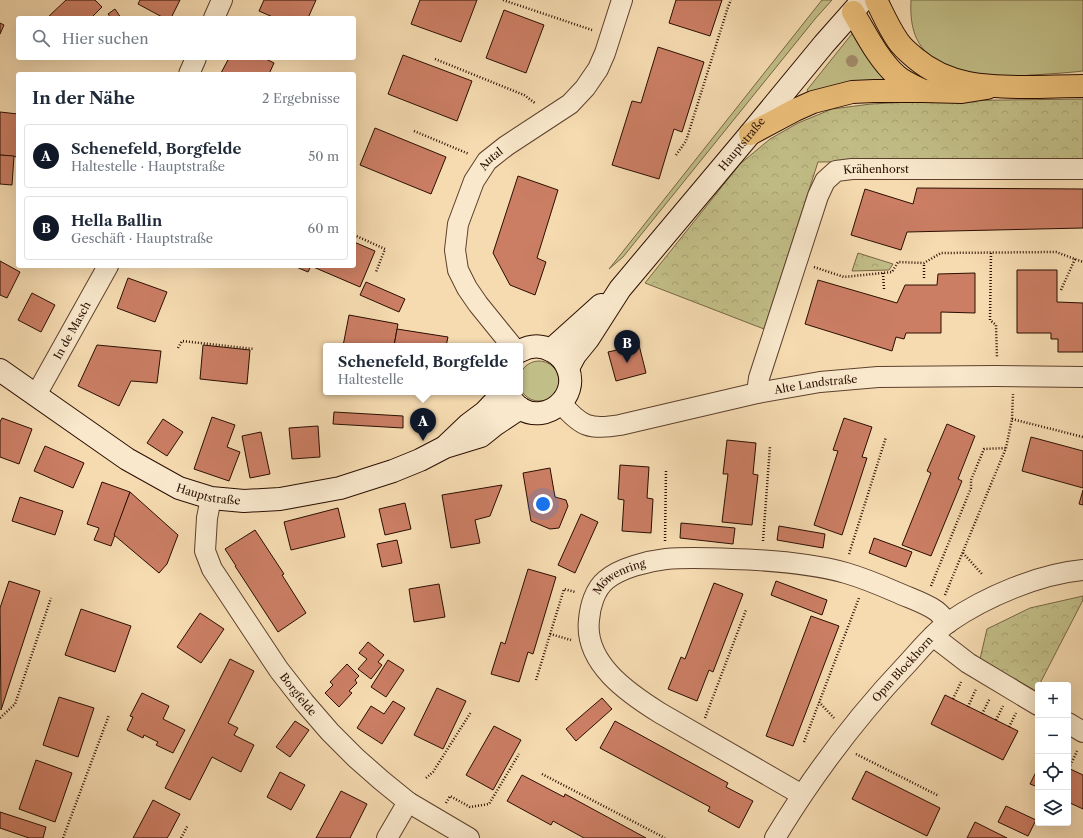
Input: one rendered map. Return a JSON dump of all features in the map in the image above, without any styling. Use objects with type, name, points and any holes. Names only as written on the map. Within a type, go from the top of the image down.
[{"type":"main road","points":[[876,0],[898,41],[908,52],[924,65],[943,75],[962,82],[997,87]]},
{"type":"main road","points":[[858,6],[874,47],[884,61],[897,76],[923,91]]},
{"type":"main road","name":"Hauptstraße","points":[[568,368],[575,355],[588,339],[620,288],[824,44],[858,6]]},
{"type":"main road","points":[[750,134],[813,102],[852,92],[962,92],[997,87],[1083,86]]},
{"type":"main road","name":"Hauptstraße","points":[[551,350],[562,342],[575,328],[620,288]]},
{"type":"main road","points":[[523,350],[534,346],[543,347],[559,355],[566,363],[570,374],[570,384],[567,395],[561,403]]},
{"type":"main road","name":"Hauptstraße","points":[[0,370],[127,459],[179,488],[211,498],[244,501],[280,500],[340,488],[393,471],[420,460],[445,447],[480,436],[496,424],[510,398],[529,412],[540,413],[552,410],[561,403]]},
{"type":"street","points":[[215,16],[222,0]]},
{"type":"street","name":"Autal","points":[[510,343],[478,304],[467,288],[458,270],[455,250],[458,224],[474,181],[487,161],[506,146],[570,104],[585,88],[598,69],[605,53],[622,0]]},
{"type":"street","points":[[190,72],[195,60]]},
{"type":"street","name":"Krähenhorst","points":[[757,393],[759,378],[818,196],[825,181],[836,171],[852,169],[1083,169]]},
{"type":"street","name":"In de Masch","points":[[36,395],[107,268]]},
{"type":"street","name":"Alte Landstraße","points":[[561,403],[570,414],[585,425],[605,428],[757,393],[820,382],[878,377],[1083,377]]},
{"type":"street","name":"Borgfelde","points":[[211,498],[207,518],[205,551],[212,570],[278,670],[330,732],[381,780],[408,802],[469,838]]},
{"type":"street","name":"Möwenring","points":[[802,795],[641,701],[625,689],[612,676],[598,659],[590,643],[588,628],[594,598],[605,581],[613,574],[624,569],[665,559],[710,558],[761,560],[844,572],[860,577],[936,610],[940,629],[968,663],[1035,703]]},
{"type":"street","name":"Opm Blockhorn","points":[[775,838],[802,795],[839,744],[880,693],[940,629],[965,611],[990,598],[1023,584],[1047,576],[1083,570]]},
{"type":"street","points":[[1071,727],[1081,740]]},
{"type":"street","points":[[387,838],[408,802]]},
{"type":"path","points":[[504,0],[595,31]]},
{"type":"path","points":[[676,155],[686,141],[731,0]]},
{"type":"path","points":[[435,59],[524,94],[539,106]]},
{"type":"path","points":[[414,131],[470,154]]},
{"type":"path","points":[[356,236],[385,249],[376,272]]},
{"type":"path","points":[[797,260],[844,277],[892,272],[898,262],[924,263],[941,253],[1056,252],[1083,262]]},
{"type":"path","points":[[991,253],[990,320],[996,325],[997,364]]},
{"type":"path","points":[[1061,290],[1074,259]]},
{"type":"path","points":[[924,263],[924,278]]},
{"type":"path","points":[[883,273],[884,289]]},
{"type":"path","points":[[178,348],[182,341],[254,349]]},
{"type":"path","points":[[944,599],[1006,448],[1012,419],[1013,392]]},
{"type":"path","points":[[1012,419],[1083,437]]},
{"type":"path","points":[[844,572],[886,437]]},
{"type":"path","points":[[761,560],[770,446]]},
{"type":"path","points":[[930,587],[971,488],[971,480],[984,449],[1006,448]]},
{"type":"path","points":[[665,559],[666,470]]},
{"type":"path","points":[[962,553],[982,574]]},
{"type":"path","points":[[536,680],[564,589],[594,598]]},
{"type":"path","points":[[0,718],[15,704],[51,598]]},
{"type":"path","points":[[804,742],[859,598]]},
{"type":"path","points":[[699,736],[746,610]]},
{"type":"path","points":[[953,699],[963,679]]},
{"type":"path","points":[[968,707],[977,688]]},
{"type":"path","points":[[982,714],[991,696]]},
{"type":"path","points":[[819,702],[834,718]]},
{"type":"path","points":[[996,720],[1004,703]]},
{"type":"path","points":[[426,778],[433,772],[471,712]]},
{"type":"path","points":[[1009,727],[1016,712]]},
{"type":"path","points":[[63,838],[109,715]]},
{"type":"path","points":[[1071,763],[1081,740]]},
{"type":"path","points":[[851,752],[940,796]]},
{"type":"path","points":[[443,806],[450,796],[470,807],[489,804],[518,754]]},
{"type":"path","points":[[542,774],[665,838]]},
{"type":"path","points":[[181,838],[188,825]]},
{"type":"green space","points":[[822,0],[832,0],[815,19],[623,257],[609,269]]},
{"type":"green space","points":[[911,0],[1083,0],[1083,71],[996,77],[974,74],[943,64],[926,52],[915,34],[911,14]]},
{"type":"green space","points":[[855,30],[888,80],[840,84],[810,93],[808,92],[807,90]]},
{"type":"green space","points":[[1083,99],[1083,159],[818,162],[764,329],[645,283],[740,164],[770,139],[798,123],[832,109],[871,104],[927,101]]},
{"type":"green space","points":[[858,253],[893,264],[889,270],[852,271]]},
{"type":"green space","points":[[531,362],[547,362],[556,370],[559,377],[558,389],[547,400],[531,400],[523,393],[523,369]]},
{"type":"green space","points":[[1083,596],[1083,600],[1041,682],[1035,682],[1035,690],[980,659],[987,629],[1030,608]]},
{"type":"building","points":[[66,0],[95,0],[102,7],[93,16],[49,16]]},
{"type":"building","points":[[140,0],[180,0],[172,16],[160,16],[138,4]]},
{"type":"building","points":[[264,0],[316,0],[309,16],[270,16],[259,11]]},
{"type":"building","points":[[420,0],[477,0],[461,42],[411,24]]},
{"type":"building","points":[[676,0],[722,0],[710,36],[669,23]]},
{"type":"building","points":[[115,9],[120,16],[110,16],[108,14]]},
{"type":"building","points":[[504,10],[544,25],[526,73],[486,58]]},
{"type":"building","points":[[0,23],[4,25],[0,34]]},
{"type":"building","points":[[658,47],[704,62],[682,132],[674,129],[659,179],[612,165],[632,101],[641,103]]},
{"type":"building","points":[[403,55],[472,81],[457,121],[388,94]]},
{"type":"building","points":[[228,60],[268,60],[274,63],[270,72],[222,72]]},
{"type":"building","points":[[0,112],[16,114],[16,157],[0,155]]},
{"type":"building","points":[[375,128],[446,157],[431,194],[360,165]]},
{"type":"building","points":[[0,155],[14,156],[12,185],[0,184]]},
{"type":"building","points":[[518,176],[558,190],[537,258],[546,262],[535,295],[510,285],[493,253]]},
{"type":"building","points":[[917,188],[1083,189],[1083,228],[907,232],[901,250],[851,235],[865,189],[913,204]]},
{"type":"building","points":[[356,243],[375,251],[360,287],[316,268],[356,268]]},
{"type":"building","points":[[0,261],[20,272],[7,298],[0,295]]},
{"type":"building","points":[[299,268],[310,268],[308,272]]},
{"type":"building","points":[[1017,270],[1057,270],[1057,302],[1083,303],[1083,352],[1058,352],[1058,339],[1051,339],[1051,333],[1017,333]]},
{"type":"building","points":[[975,273],[975,313],[941,312],[941,333],[906,333],[904,339],[896,337],[892,351],[805,324],[818,280],[897,303],[905,285],[937,285],[938,274]]},
{"type":"building","points":[[128,278],[167,292],[155,322],[117,308]]},
{"type":"building","points":[[366,282],[405,299],[399,312],[360,295]]},
{"type":"building","points":[[32,293],[55,305],[41,332],[18,320]]},
{"type":"building","points":[[349,315],[398,324],[395,343],[344,343]]},
{"type":"building","points":[[397,329],[448,337],[447,343],[395,343]]},
{"type":"building","points":[[97,345],[161,351],[157,383],[131,381],[119,406],[78,386]]},
{"type":"building","points":[[203,345],[250,350],[247,384],[200,379]]},
{"type":"building","points":[[639,345],[646,373],[616,381],[608,352]]},
{"type":"building","points":[[334,412],[403,416],[403,428],[333,424]]},
{"type":"building","points":[[212,417],[235,425],[227,447],[240,452],[229,481],[194,469]]},
{"type":"building","points":[[2,418],[32,429],[19,464],[0,457],[0,422]]},
{"type":"building","points":[[844,418],[872,427],[862,457],[867,458],[842,535],[814,525],[838,451],[833,450]]},
{"type":"building","points":[[163,419],[183,432],[167,456],[147,443]]},
{"type":"building","points":[[947,424],[975,436],[958,479],[962,481],[931,556],[902,545],[931,473],[927,471]]},
{"type":"building","points":[[318,426],[320,457],[292,459],[289,428]]},
{"type":"building","points":[[261,432],[270,474],[250,478],[242,436]]},
{"type":"building","points":[[1031,437],[1083,451],[1083,488],[1022,471]]},
{"type":"building","points":[[727,440],[756,443],[753,474],[758,475],[752,525],[722,522],[728,474],[723,474]]},
{"type":"building","points":[[45,446],[84,463],[73,488],[34,471]]},
{"type":"building","points":[[620,465],[649,467],[647,498],[653,499],[651,533],[622,531],[624,500],[618,499]]},
{"type":"building","points":[[550,468],[555,497],[566,500],[568,506],[559,528],[550,529],[531,521],[523,473]]},
{"type":"building","points":[[102,482],[130,492],[111,546],[94,540],[99,528],[87,524]]},
{"type":"building","points":[[502,485],[490,516],[475,520],[480,543],[451,548],[442,495]]},
{"type":"building","points":[[1083,490],[1083,505],[1079,504]]},
{"type":"building","points":[[130,492],[178,535],[167,564],[159,573],[114,535]]},
{"type":"building","points":[[20,497],[63,511],[55,535],[12,521]]},
{"type":"building","points":[[405,503],[411,529],[385,535],[379,509]]},
{"type":"building","points":[[338,508],[345,537],[291,550],[284,522]]},
{"type":"building","points":[[581,514],[598,522],[575,573],[558,565]]},
{"type":"building","points":[[681,523],[735,528],[733,544],[680,538]]},
{"type":"building","points":[[779,526],[825,534],[823,548],[777,540]]},
{"type":"building","points":[[255,530],[284,574],[282,575],[306,613],[278,632],[225,549]]},
{"type":"building","points":[[874,538],[912,552],[906,567],[869,553]]},
{"type":"building","points":[[397,540],[402,563],[382,567],[377,544]]},
{"type":"building","points":[[528,569],[556,577],[533,654],[528,652],[519,682],[491,674],[501,642],[505,644]]},
{"type":"building","points":[[9,581],[40,591],[1,710],[0,608]]},
{"type":"building","points":[[776,581],[827,600],[822,615],[771,595]]},
{"type":"building","points":[[714,583],[743,594],[713,672],[709,670],[697,701],[668,689],[681,657],[685,659]]},
{"type":"building","points":[[439,584],[445,617],[414,622],[409,589]]},
{"type":"building","points":[[81,609],[131,626],[115,672],[65,655]]},
{"type":"building","points":[[200,613],[224,629],[201,663],[177,647]]},
{"type":"building","points":[[811,616],[839,626],[793,746],[766,736]]},
{"type":"building","points":[[368,642],[384,655],[378,662],[382,665],[371,679],[358,669],[367,659],[359,653]]},
{"type":"building","points":[[230,659],[254,671],[228,723],[238,728],[234,735],[254,745],[241,772],[212,757],[190,800],[165,788]]},
{"type":"building","points":[[388,660],[404,670],[386,697],[371,687]]},
{"type":"building","points":[[347,664],[359,676],[355,680],[357,683],[349,691],[352,693],[339,707],[325,693],[333,685],[330,682]]},
{"type":"building","points":[[437,688],[466,701],[443,749],[414,735]]},
{"type":"building","points":[[142,693],[169,706],[163,719],[185,730],[173,753],[156,745],[158,742],[144,735],[143,738],[127,730],[133,717],[130,716]]},
{"type":"building","points":[[945,695],[1018,731],[1003,760],[931,724]]},
{"type":"building","points":[[59,697],[94,708],[78,757],[43,745]]},
{"type":"building","points":[[602,698],[612,709],[576,741],[566,729]]},
{"type":"building","points":[[393,701],[405,708],[382,744],[357,728],[371,706],[384,714]]},
{"type":"building","points":[[295,721],[309,730],[290,757],[276,747]]},
{"type":"building","points":[[615,721],[728,783],[726,787],[753,801],[739,828],[708,811],[710,807],[600,748]]},
{"type":"building","points":[[494,726],[521,740],[493,790],[466,775]]},
{"type":"building","points":[[36,760],[72,773],[55,822],[19,809]]},
{"type":"building","points":[[1071,769],[1083,775],[1083,809],[1071,803]]},
{"type":"building","points":[[866,771],[940,808],[927,836],[852,799]]},
{"type":"building","points":[[280,772],[305,785],[291,810],[267,797]]},
{"type":"building","points":[[1035,774],[1035,786],[1030,784]]},
{"type":"building","points":[[522,775],[564,797],[565,794],[646,838],[584,838],[553,821],[551,825],[507,801]]},
{"type":"building","points":[[341,791],[367,804],[350,838],[316,838]]},
{"type":"building","points":[[153,800],[180,814],[169,835],[167,838],[133,838]]},
{"type":"building","points":[[1006,806],[1035,820],[1028,836],[998,822]]},
{"type":"building","points":[[0,812],[46,827],[43,838],[29,838],[0,828]]},
{"type":"building","points":[[975,822],[1007,838],[967,838]]},
{"type":"place","name":"Hella Ballin","points":[[627,363]]},
{"type":"place","name":"Schenefeld, Borgfelde","points":[[423,441]]}]
